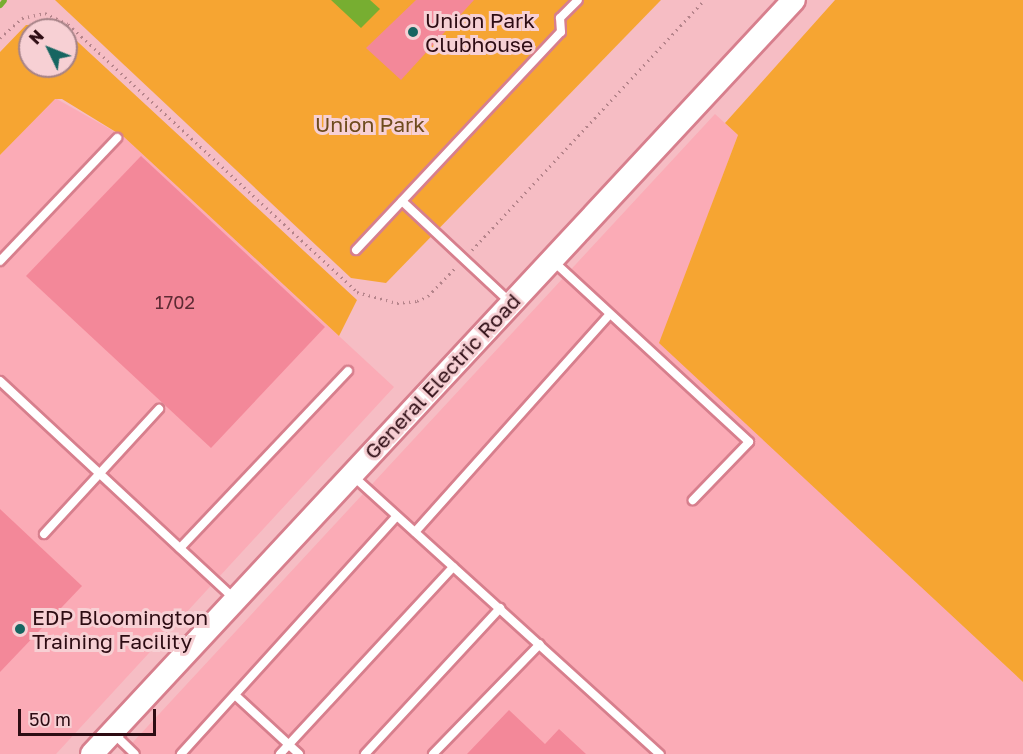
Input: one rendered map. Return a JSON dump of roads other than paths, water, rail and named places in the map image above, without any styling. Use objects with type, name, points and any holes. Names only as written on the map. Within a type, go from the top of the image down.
[{"type":"main road","name":"General Electric Road","points":[[92,754],[794,0]]},
{"type":"lane","points":[[357,250],[561,32],[560,18],[578,0]]},
{"type":"lane","points":[[0,261],[117,138]]},
{"type":"lane","points":[[402,201],[511,303]]},
{"type":"lane","points":[[552,260],[749,442],[693,500]]},
{"type":"lane","points":[[415,532],[610,314]]},
{"type":"lane","points":[[180,548],[348,371]]},
{"type":"lane","points":[[0,381],[236,599]]},
{"type":"lane","points":[[45,534],[159,409]]},
{"type":"lane","points":[[351,474],[660,754]]},
{"type":"lane","points":[[182,754],[397,516]]},
{"type":"lane","points":[[280,754],[453,567]]},
{"type":"lane","points":[[364,754],[500,608]]},
{"type":"lane","points":[[433,754],[540,644]]},
{"type":"lane","points":[[235,695],[299,754]]},
{"type":"lane","points":[[113,733],[135,754]]},
{"type":"waterway","points":[[0,5],[4,0]]},
{"type":"place","name":"Union Park Clubhouse","points":[[413,32]]},
{"type":"place","name":"EDP Bloomington Training Facility","points":[[20,629]]},
{"type":"park label","name":"Union Park","points":[[370,124]]}]
